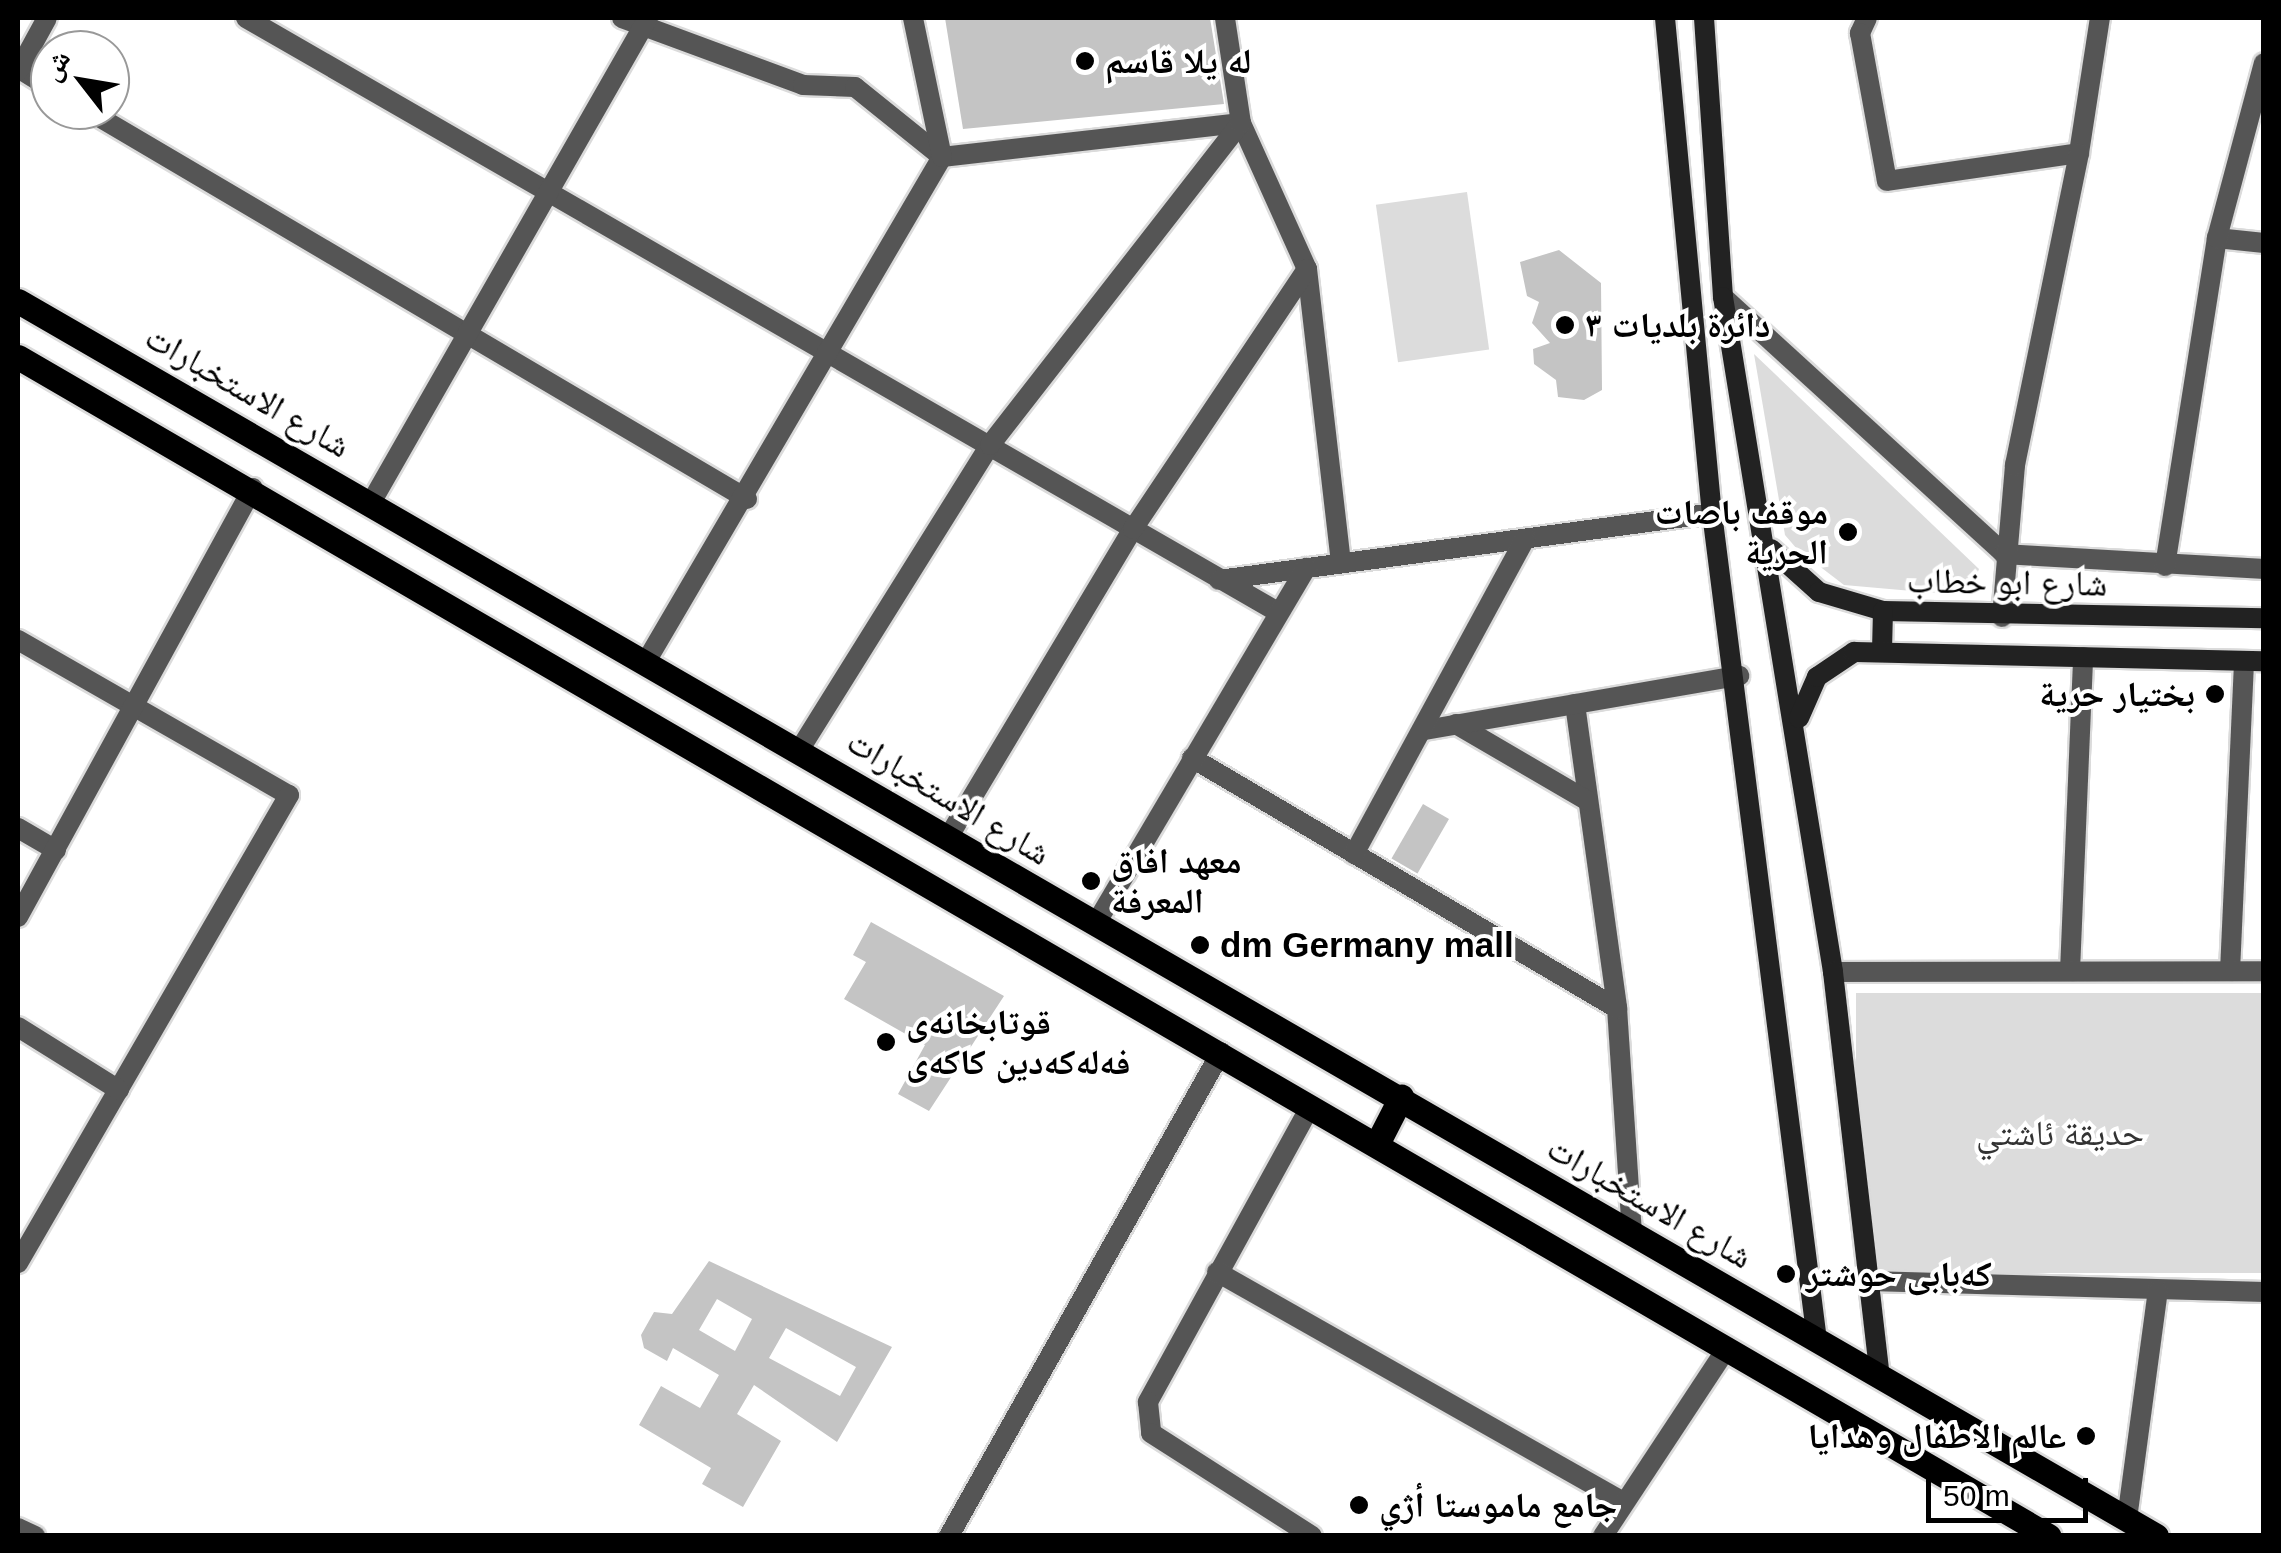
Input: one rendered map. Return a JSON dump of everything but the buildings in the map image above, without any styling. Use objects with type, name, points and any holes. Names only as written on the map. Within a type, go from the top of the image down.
[{"type":"main road","points":[[1666,18],[1712,514],[1739,676],[1817,1340]]},
{"type":"main road","points":[[1704,18],[1723,298],[1770,548],[1797,724],[1833,972],[1880,1376]]},
{"type":"main road","name":"شارع الاستخبارات","points":[[18,301],[647,660],[1095,925],[2156,1536]]},
{"type":"main road","points":[[18,357],[253,488],[1310,1107],[1378,1142],[1727,1348],[2011,1526],[2050,1536]]},
{"type":"main road","name":"شارع ابو خطاب","points":[[1770,548],[1819,592],[1882,611],[2002,617],[2264,618]]},
{"type":"main road","points":[[1882,611],[1882,650]]},
{"type":"main road","name":"شارع ابو خطاب","points":[[1797,724],[1830,662],[1882,650],[2254,661]]},
{"type":"main road","points":[[1378,1142],[1400,1098]]},
{"type":"street","points":[[18,69],[46,18]]},
{"type":"street","points":[[246,18],[547,196],[1276,611]]},
{"type":"street","points":[[622,18],[646,22],[803,86],[855,86],[942,157],[1240,123]]},
{"type":"street","points":[[647,660],[832,356],[942,157],[913,18]]},
{"type":"street","points":[[1225,18],[1240,123],[1307,269],[1341,563]]},
{"type":"street","points":[[1868,18],[1860,33],[1888,182],[2079,152]]},
{"type":"street","points":[[2002,617],[2004,554],[2100,18]]},
{"type":"street","points":[[372,502],[462,336],[646,22]]},
{"type":"street","points":[[2166,566],[2217,238],[2259,94],[2264,63]]},
{"type":"street","points":[[800,749],[990,446],[1240,123]]},
{"type":"street","points":[[120,130],[462,336],[747,499]]},
{"type":"street","points":[[2217,238],[2264,242]]},
{"type":"street","points":[[949,836],[1134,529],[1307,269]]},
{"type":"street","points":[[1723,298],[2004,554],[2166,566],[2264,568]]},
{"type":"street","points":[[18,917],[139,707],[253,488]]},
{"type":"street","points":[[1218,580],[1712,514]]},
{"type":"street","points":[[1354,854],[1425,730],[1525,539]]},
{"type":"street","points":[[1095,925],[1276,611],[1306,568]]},
{"type":"street","points":[[18,640],[289,795],[18,1262]]},
{"type":"street","points":[[2070,971],[2083,658]]},
{"type":"street","points":[[2230,971],[2254,661]]},
{"type":"street","points":[[1425,730],[1739,676]]},
{"type":"street","points":[[1575,704],[1617,1008],[1632,1232]]},
{"type":"street","points":[[1456,724],[1588,801]]},
{"type":"street","points":[[1192,758],[1617,1008]]},
{"type":"street","points":[[18,828],[56,850]]},
{"type":"street","points":[[1833,972],[2264,971]]},
{"type":"street","points":[[18,1027],[119,1090]]},
{"type":"street","points":[[950,1536],[1221,1052]]},
{"type":"street","points":[[1310,1107],[1148,1402],[1151,1433],[1312,1536]]},
{"type":"street","points":[[1217,1272],[1624,1502]]},
{"type":"street","points":[[1870,1281],[2264,1292]]},
{"type":"street","points":[[2127,1518],[2158,1291]]},
{"type":"street","points":[[1602,1536],[1727,1348]]},
{"type":"street","points":[[18,1528],[34,1536]]},
{"type":"green space","points":[[1467,192],[1489,349],[1398,362],[1376,205]]},
{"type":"green space","points":[[1754,354],[1979,569],[1969,596],[1844,585],[1797,549],[1785,535]]},
{"type":"green space","name":"حديقة ئاشتي","points":[[1856,993],[2263,993],[2263,1273],[1856,1273]]},
{"type":"place","name":"له يلا قاسم","points":[[1085,61]]},
{"type":"place","name":"دائرة بلديات ٣","points":[[1565,325]]},
{"type":"place","name":"موقف باصات الحریة","points":[[1848,532]]},
{"type":"place","name":"بختيار حرية","points":[[2215,694]]},
{"type":"place","name":"معهد افاق المعرفة","points":[[1091,881]]},
{"type":"place","name":"dm Germany mall","points":[[1200,945]]},
{"type":"place","name":"قوتابخانەی فەلەکەدین کاکەی","points":[[886,1042]]},
{"type":"place","name":"کەبابی حوشتر","points":[[1786,1274]]},
{"type":"place","name":"عالم الاطفال وهدايا","points":[[2086,1436]]},
{"type":"place","name":"جامع ماموستا أژي","points":[[1359,1505]]}]
